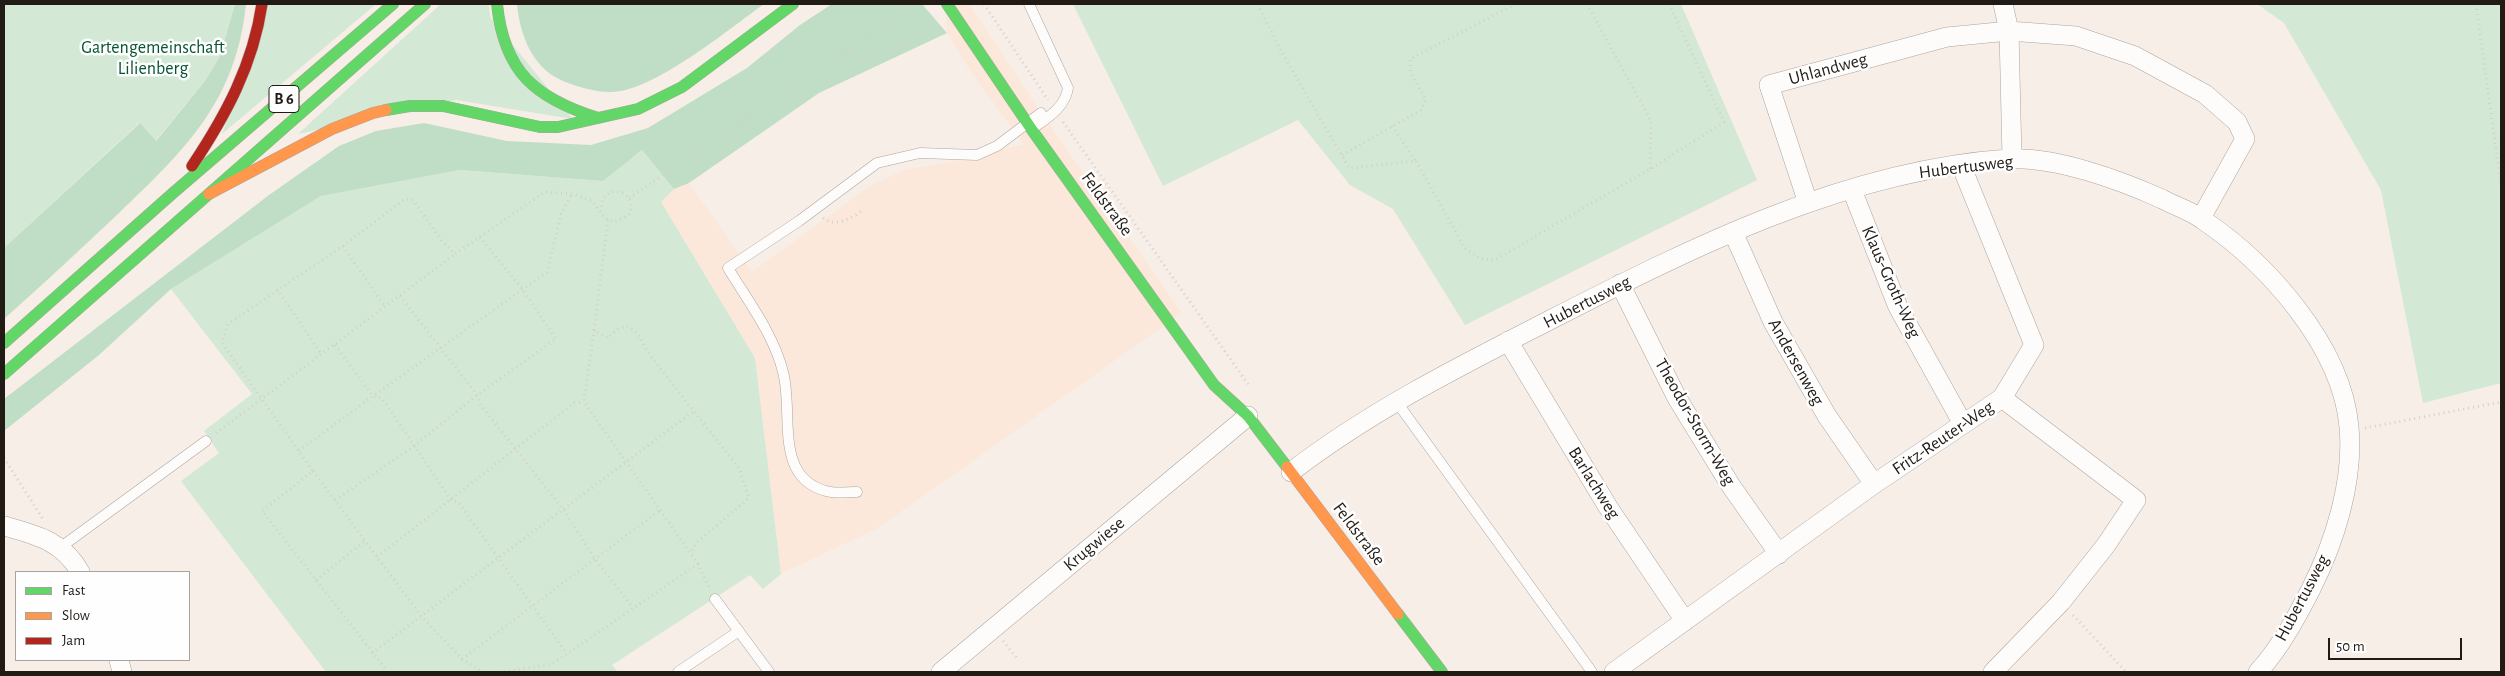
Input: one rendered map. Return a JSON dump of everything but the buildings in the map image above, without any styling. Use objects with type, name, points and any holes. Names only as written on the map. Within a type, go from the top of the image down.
[{"type":"main road","points":[[173,193],[215,132],[238,91],[252,55],[262,4]]},
{"type":"main road","name":"B 6","points":[[4,343],[173,193],[393,4]]},
{"type":"main road","name":"B 6","points":[[4,374],[425,4]]},
{"type":"main road","points":[[497,4],[502,45],[520,73],[532,87],[548,98],[577,113],[598,118]]},
{"type":"main road","points":[[208,194],[332,130],[373,113],[410,106],[443,106],[540,127],[558,127],[638,109],[682,87],[793,4]]},
{"type":"main road","name":"Feldstraße","points":[[947,4],[1030,127],[1214,385],[1248,416],[1442,672]]},
{"type":"main road","name":"Feldstraße","points":[[1236,391],[1248,416]]},
{"type":"street","points":[[2003,4],[2009,31],[2012,159]]},
{"type":"street","name":"Uhlandweg","points":[[1808,202],[1769,85],[1947,38],[2009,31],[2076,36],[2135,56],[2206,94],[2237,122],[2245,139],[2201,218]]},
{"type":"street","name":"Hubertusweg","points":[[1291,472],[1396,401],[1508,341],[1620,284],[1733,232],[1808,202],[1913,174],[1961,165],[2012,159],[2066,166],[2127,183],[2201,218],[2251,257],[2298,306],[2323,349],[2338,384],[2350,431],[2347,473],[2338,522],[2322,567],[2296,618],[2268,661],[2258,672]]},
{"type":"street","points":[[1961,165],[2034,345],[2002,398]]},
{"type":"street","name":"Klaus-Groth-Weg","points":[[1852,190],[1898,307],[1963,424]]},
{"type":"street","name":"Andersenweg","points":[[1733,232],[1773,322],[1827,416],[1874,484]]},
{"type":"street","name":"Theodor-Storm-Weg","points":[[1620,284],[1677,398],[1731,486],[1779,554]]},
{"type":"street","name":"Barlachweg","points":[[1508,341],[1608,507],[1685,620]]},
{"type":"street","name":"Fritz-Reuter-Weg","points":[[1614,672],[1874,484],[2002,398],[2136,500],[2106,545],[2061,602],[1992,672]]},
{"type":"street","name":"Krugwiese","points":[[941,672],[1248,416]]},
{"type":"street","points":[[4,526],[33,534],[61,547],[79,571]]},
{"type":"lane","points":[[857,492],[827,492],[800,476],[793,464],[790,451],[784,373],[774,346],[728,268],[813,210],[877,163],[920,153],[977,155],[1030,127],[1044,116],[1055,112],[1067,99],[1068,88],[1029,4]]},
{"type":"lane","points":[[1396,401],[1592,672]]},
{"type":"lane","points":[[61,547],[206,441]]},
{"type":"lane","points":[[715,599],[769,672]]},
{"type":"lane","points":[[678,672],[739,631]]},
{"type":"path","points":[[629,198],[916,4]]},
{"type":"path","points":[[984,4],[1055,112],[1253,391]]},
{"type":"path","points":[[1261,4],[1260,10],[1280,50],[1349,168],[1416,161]]},
{"type":"path","points":[[1342,155],[1421,110],[1426,100],[1411,73],[1410,59],[1516,4]]},
{"type":"path","points":[[1587,4],[1650,121],[1650,170]]},
{"type":"path","points":[[1392,126],[1416,161],[1464,247],[1480,259],[1495,260],[1650,170],[1724,122],[1669,4]]},
{"type":"path","points":[[2476,4],[2501,185]]},
{"type":"path","points":[[844,51],[864,63],[945,26]]},
{"type":"path","points":[[206,441],[455,254],[546,192],[572,194],[592,201],[608,220],[619,222],[628,216],[631,208],[629,198],[618,191],[608,193],[601,201],[601,211]]},
{"type":"path","points":[[299,451],[372,396],[547,272],[560,214],[572,194]]},
{"type":"path","points":[[455,254],[442,241],[413,200],[405,199],[343,246],[228,324],[222,343],[421,616],[462,659],[482,672]]},
{"type":"path","points":[[813,210],[827,221],[846,222],[862,211]]},
{"type":"path","points":[[608,220],[584,402],[626,464],[691,552],[715,599]]},
{"type":"path","points":[[335,500],[413,446],[477,394],[556,339],[523,290],[480,237]]},
{"type":"path","points":[[343,246],[386,307]]},
{"type":"path","points":[[277,289],[322,355]]},
{"type":"path","points":[[400,296],[477,394],[480,404],[563,509],[595,559],[633,608]]},
{"type":"path","points":[[594,330],[608,338],[618,329],[627,326],[637,332],[651,357],[739,468],[749,498],[697,542],[691,552]]},
{"type":"path","points":[[335,344],[372,396],[382,398],[451,500],[459,503],[567,654]]},
{"type":"path","points":[[377,557],[574,403],[584,402]]},
{"type":"path","points":[[2350,431],[2501,402]]},
{"type":"path","points":[[372,653],[694,412]]},
{"type":"path","points":[[4,458],[45,523]]},
{"type":"path","points":[[314,471],[262,510],[388,672]]},
{"type":"path","points":[[462,659],[660,510]]},
{"type":"path","points":[[316,580],[365,541]]},
{"type":"path","points":[[504,672],[552,664],[698,564]]},
{"type":"path","points":[[2061,602],[2126,672]]},
{"type":"shaded area","points":[[946,4],[969,4],[1041,113],[1182,313],[878,528],[781,574],[755,358],[661,202],[674,189],[689,183],[752,272],[870,186],[904,170],[959,160],[1024,144],[972,74],[947,33]]},
{"type":"green space","name":"Gartengemeinschaft Lilienberg","points":[[4,4],[235,4],[220,56],[205,81],[155,141],[139,123],[4,248]]},
{"type":"green space","points":[[235,4],[246,4],[240,38],[231,69],[219,96],[204,121],[166,167],[143,190],[4,319],[4,248],[140,123],[156,141],[205,81],[220,56]]},
{"type":"green space","points":[[268,4],[376,4],[222,134]]},
{"type":"green space","points":[[441,4],[489,4],[490,17],[573,119],[456,100],[298,134]]},
{"type":"green space","points":[[517,4],[764,4],[669,71],[648,82],[628,89],[605,92],[563,81],[543,68],[525,39]]},
{"type":"green space","points":[[832,4],[922,4],[947,33],[819,93],[689,183],[674,189],[642,150],[603,181],[460,170],[321,196],[171,289],[99,355],[4,431],[4,399],[269,195],[339,146],[376,131],[424,123],[507,141],[591,145],[648,128],[747,68],[800,25]]},
{"type":"green space","points":[[1073,4],[1681,4],[1757,180],[1465,325],[1393,209],[1350,185],[1298,120],[1163,186]]},
{"type":"green space","points":[[2257,4],[2501,4],[2501,383],[2423,403],[2381,190],[2284,23]]},
{"type":"green space","points":[[642,150],[674,189],[661,202],[755,358],[781,574],[763,589],[750,575],[612,665],[618,672],[326,672],[181,481],[219,453],[204,431],[252,394],[171,289],[321,196],[460,170],[603,181]]},
{"type":"traffic: fast","points":[[4,343],[173,193],[393,4]]},
{"type":"traffic: fast","points":[[4,374],[425,4]]},
{"type":"traffic: fast","points":[[497,4],[507,48],[515,65],[526,79],[540,91],[557,101],[598,118]]},
{"type":"traffic: fast","points":[[386,110],[410,106],[443,106],[540,127],[558,127],[638,109],[682,87],[793,4]]},
{"type":"traffic: fast","points":[[947,4],[1032,130],[1214,385],[1248,416],[1287,467]]},
{"type":"traffic: fast","points":[[1398,614],[1442,672]]},
{"type":"traffic: slow","points":[[209,194],[332,129],[386,110]]},
{"type":"traffic: slow","points":[[1287,467],[1398,614]]},
{"type":"traffic: jam","points":[[192,166],[227,108],[245,69],[258,26],[262,4]]}]
